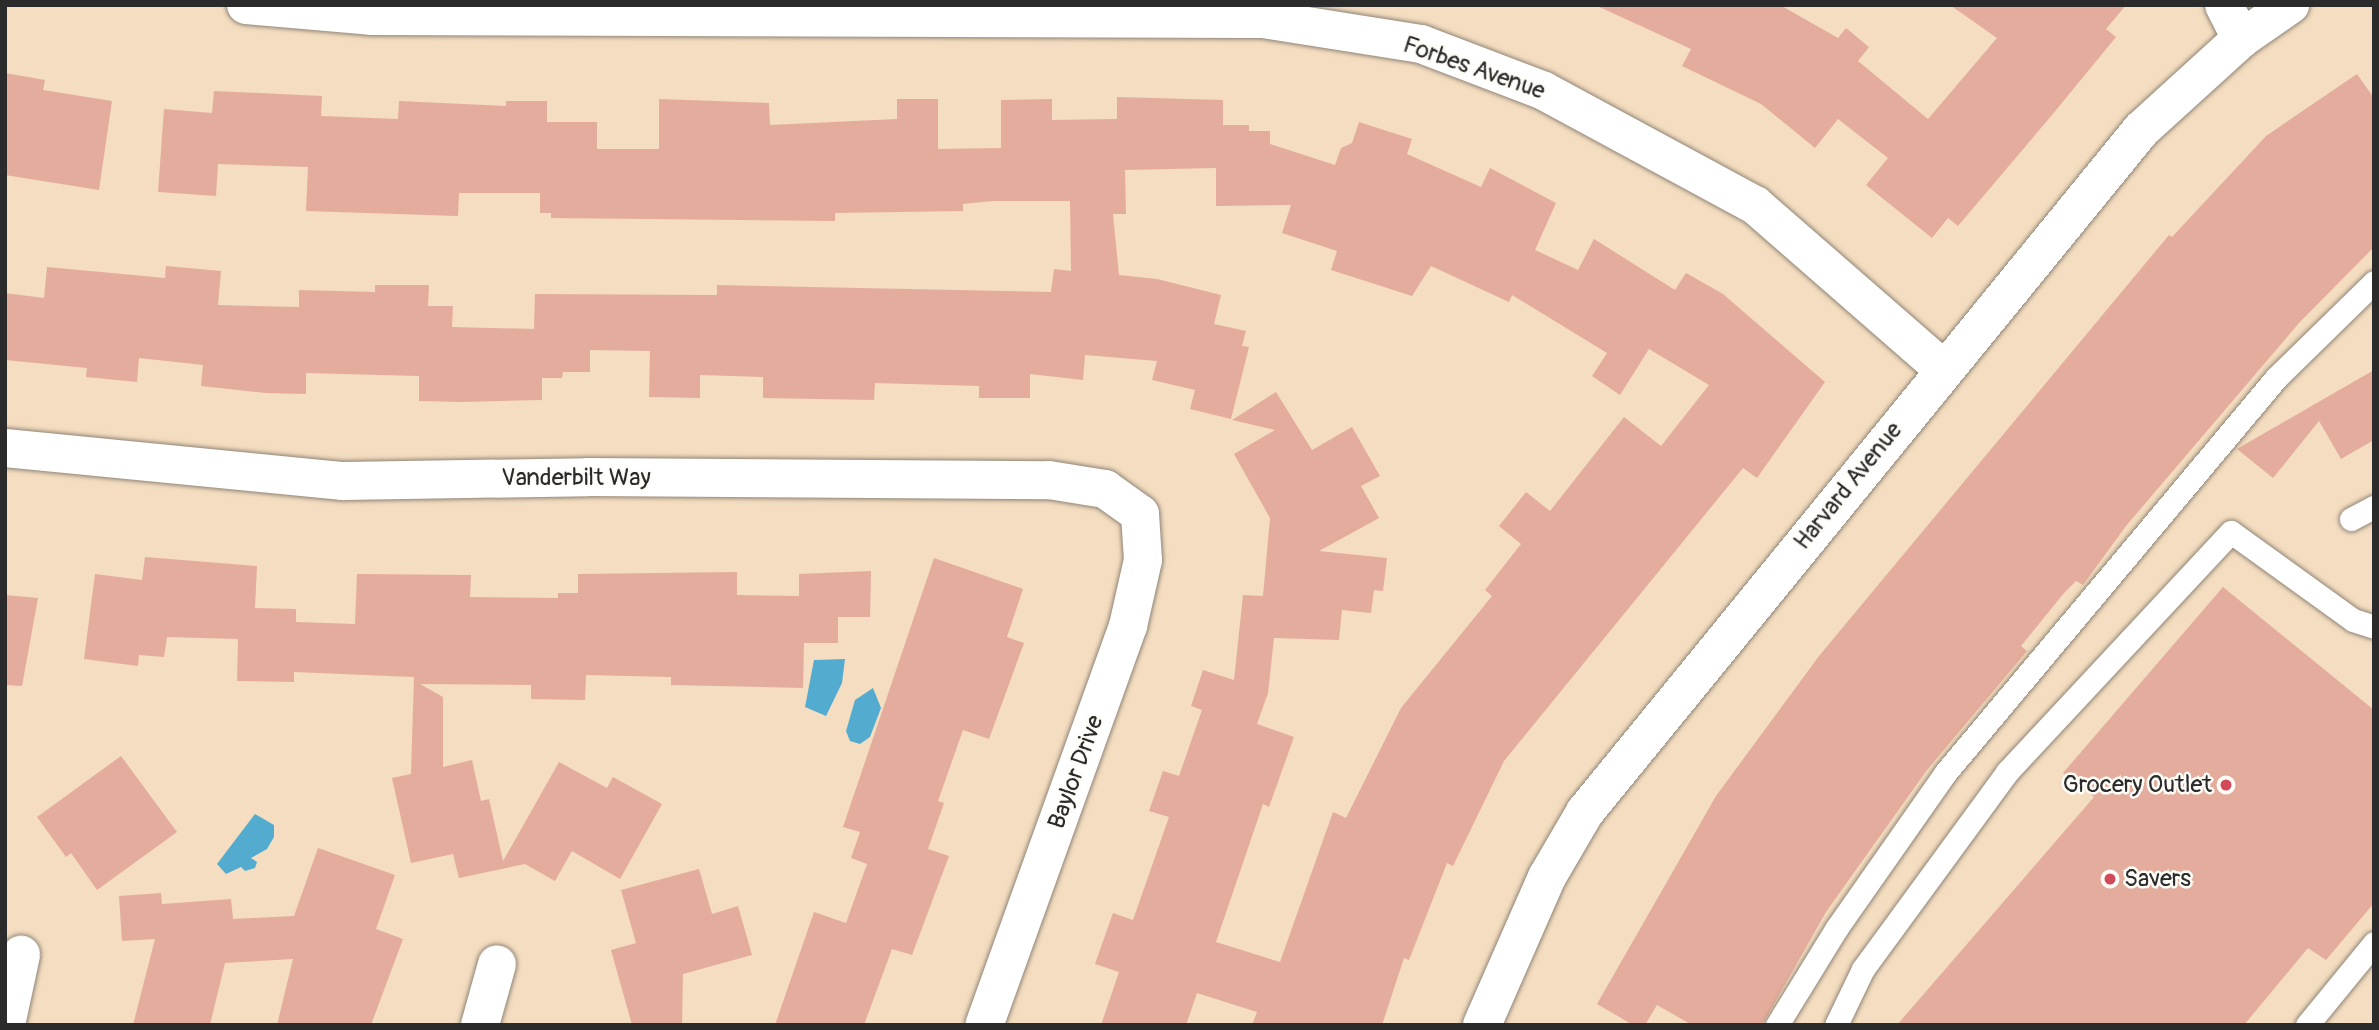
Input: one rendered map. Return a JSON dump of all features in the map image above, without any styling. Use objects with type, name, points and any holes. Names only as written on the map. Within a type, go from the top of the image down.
[{"type":"street","name":"Forbes Avenue","points":[[246,5],[371,16],[1262,19],[1421,44],[1544,91],[1755,205],[1943,369]]},
{"type":"street","points":[[2224,5],[2241,39]]},
{"type":"street","name":"Harvard Avenue","points":[[1482,1025],[1547,877],[1585,812],[1943,369],[2141,130],[2241,39],[2290,5]]},
{"type":"street","name":"Vanderbilt Way","points":[[5,448],[343,481],[588,477],[1049,480],[1105,489],[1140,514]]},
{"type":"street","name":"Baylor Drive","points":[[985,1025],[1128,626],[1143,560],[1140,514]]},
{"type":"street","points":[[6,1025],[21,955]]},
{"type":"street","points":[[480,1025],[497,964]]},
{"type":"lane","points":[[1777,1025],[1836,929],[1947,772],[2276,378],[2374,282]]},
{"type":"lane","points":[[2351,519],[2374,507]]},
{"type":"lane","points":[[1836,1025],[1863,969],[2007,772],[2231,532],[2353,620],[2374,627]]},
{"type":"lane","points":[[2307,1025],[2374,943]]},
{"type":"water","points":[[845,659],[842,683],[826,716],[805,707],[814,660]]},
{"type":"water","points":[[873,688],[881,708],[870,737],[860,744],[850,741],[846,731],[855,700]]},
{"type":"water","points":[[255,814],[274,825],[274,837],[267,849],[251,858],[257,862],[255,868],[245,871],[241,867],[226,874],[217,864]]},
{"type":"building","points":[[1595,5],[1780,5],[1838,38],[1846,28],[1869,47],[1858,61],[1928,119],[1997,38],[1950,5],[2126,5],[2106,29],[2116,37],[2052,115],[1958,226],[1948,218],[1932,238],[1866,185],[1888,158],[1838,119],[1815,148],[1761,104],[1682,66],[1691,49]]},
{"type":"building","points":[[5,73],[45,80],[43,90],[112,101],[99,190],[5,175]]},
{"type":"building","points":[[2357,74],[2374,98],[2374,247],[2299,323],[2126,526],[2083,585],[2076,581],[2021,646],[2027,651],[1927,770],[1826,912],[1762,1025],[1692,1025],[1657,1005],[1645,1025],[1633,1025],[1597,1004],[1716,796],[1819,656],[2169,235],[2172,237],[2266,136]]},
{"type":"building","points":[[214,91],[322,96],[321,116],[398,119],[399,101],[506,106],[506,101],[547,101],[547,122],[597,122],[597,149],[659,149],[659,99],[769,103],[770,125],[897,119],[897,99],[938,99],[938,149],[1001,148],[1001,100],[1052,99],[1052,120],[1117,119],[1117,97],[1223,100],[1223,125],[1249,125],[1249,131],[1270,131],[1270,144],[1335,165],[1341,148],[1352,143],[1359,122],[1412,139],[1407,154],[1481,187],[1490,168],[1556,203],[1535,250],[1578,270],[1594,239],[1675,290],[1686,273],[1723,294],[1825,382],[1757,478],[1743,468],[1504,761],[1453,866],[1447,863],[1409,960],[1404,958],[1382,1025],[1252,1025],[1257,1012],[1197,993],[1186,1025],[1101,1025],[1119,972],[1095,964],[1113,913],[1133,920],[1169,817],[1149,811],[1163,771],[1179,776],[1202,710],[1191,706],[1203,670],[1234,680],[1243,595],[1263,596],[1270,518],[1234,454],[1275,430],[1232,420],[1276,392],[1312,450],[1352,427],[1380,476],[1361,486],[1379,518],[1319,551],[1387,558],[1383,591],[1374,590],[1371,613],[1342,610],[1339,640],[1274,638],[1268,693],[1257,724],[1294,737],[1269,807],[1263,804],[1216,942],[1280,962],[1333,812],[1346,818],[1401,708],[1492,596],[1485,590],[1521,544],[1499,526],[1526,492],[1550,511],[1624,417],[1661,446],[1709,385],[1649,349],[1620,395],[1592,376],[1607,353],[1512,295],[1509,302],[1431,266],[1412,296],[1331,270],[1337,251],[1282,233],[1291,205],[1216,206],[1216,168],[1125,170],[1126,214],[1113,214],[1119,275],[1157,279],[1221,295],[1214,324],[1246,331],[1242,346],[1249,347],[1231,419],[1190,409],[1195,390],[1152,380],[1157,361],[1085,355],[1083,380],[1030,374],[1030,398],[979,398],[979,386],[875,383],[874,400],[763,398],[763,377],[700,375],[700,398],[649,397],[650,351],[590,350],[590,372],[563,372],[562,378],[542,378],[542,400],[462,402],[419,401],[419,376],[306,373],[306,394],[266,393],[201,386],[203,365],[139,358],[137,382],[86,377],[87,368],[5,360],[5,293],[44,298],[47,267],[165,278],[166,266],[221,271],[218,305],[299,307],[299,290],[375,292],[375,285],[429,285],[428,306],[453,306],[452,327],[534,329],[535,294],[717,295],[717,285],[1051,292],[1054,269],[1071,271],[1070,201],[993,201],[963,204],[963,211],[835,213],[835,221],[551,218],[551,213],[540,213],[540,193],[459,193],[458,216],[306,211],[308,167],[218,164],[216,196],[158,192],[164,109],[212,113]]},
{"type":"building","points":[[2374,370],[2374,440],[2341,459],[2319,421],[2273,478],[2237,449]]},
{"type":"building","points":[[145,557],[257,566],[255,608],[296,609],[296,622],[355,624],[357,574],[471,575],[470,597],[558,598],[558,593],[578,593],[578,574],[737,572],[737,595],[799,596],[799,574],[871,571],[870,617],[838,617],[838,643],[804,643],[803,688],[671,685],[671,677],[586,675],[585,700],[531,699],[531,685],[420,684],[443,697],[443,767],[472,760],[481,801],[489,799],[503,861],[559,762],[607,788],[613,777],[662,804],[620,879],[572,851],[555,881],[525,864],[459,878],[453,854],[411,863],[392,778],[411,774],[414,677],[294,672],[294,682],[237,681],[238,639],[167,637],[164,657],[139,655],[138,666],[84,659],[95,574],[142,580]]},
{"type":"building","points":[[934,558],[1023,589],[1007,637],[1024,643],[989,739],[963,730],[938,801],[944,803],[928,849],[949,856],[912,955],[892,949],[864,1025],[775,1025],[814,912],[846,923],[867,864],[851,858],[860,832],[843,827]]},
{"type":"building","points":[[2223,587],[2374,710],[2374,903],[2326,960],[2308,948],[2244,1025],[1897,1025],[2094,797],[2063,773]]},
{"type":"building","points":[[5,595],[38,598],[22,686],[5,685]]},
{"type":"building","points":[[121,756],[177,832],[97,890],[71,853],[66,857],[37,817]]},
{"type":"building","points":[[318,848],[395,875],[376,929],[403,939],[371,1025],[277,1025],[293,959],[225,963],[210,1025],[133,1025],[155,939],[122,941],[119,896],[161,893],[162,904],[231,899],[233,919],[294,916]]},
{"type":"building","points":[[699,869],[712,914],[738,906],[752,955],[683,974],[682,1025],[632,1025],[611,950],[636,943],[621,890]]},
{"type":"place","name":"Grocery Outlet","points":[[2226,785]]},
{"type":"place","name":"Savers","points":[[2110,879]]}]
